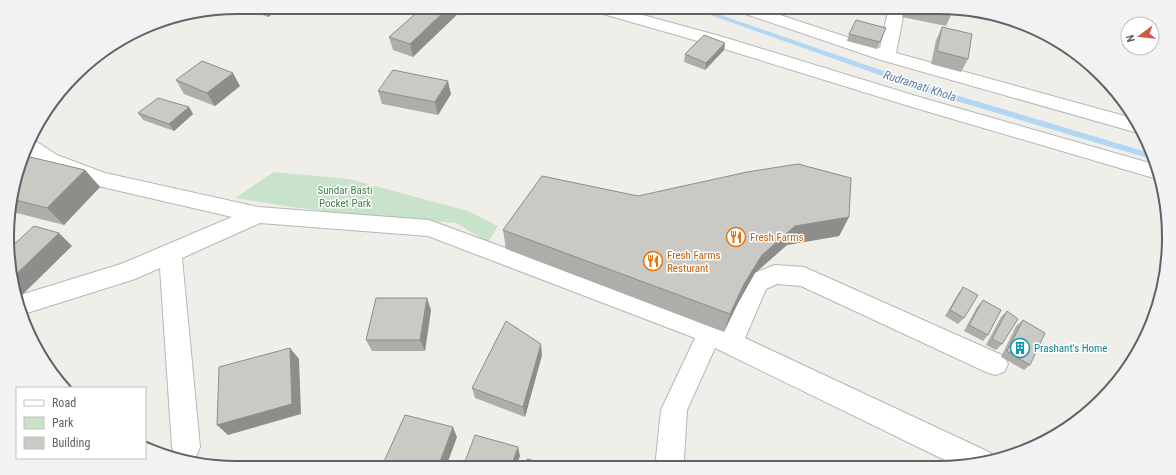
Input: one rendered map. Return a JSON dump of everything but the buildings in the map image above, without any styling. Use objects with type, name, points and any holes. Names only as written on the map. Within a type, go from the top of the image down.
[{"type":"street","points":[[620,14],[714,40],[934,108],[1151,171]]},
{"type":"street","points":[[779,14],[887,56],[1131,124]]},
{"type":"street","points":[[887,56],[896,14]]},
{"type":"street","points":[[33,149],[50,160],[101,180],[258,215],[429,228],[720,338],[971,459]]},
{"type":"street","points":[[25,304],[127,272],[258,215]]},
{"type":"street","points":[[170,254],[186,447]]},
{"type":"street","points":[[671,461],[674,410],[757,282],[775,274],[804,277],[995,364]]},
{"type":"green space","name":"Sundar Basti Pocket Park","points":[[274,172],[349,179],[468,211],[498,226],[488,242],[456,223],[373,217],[235,198]]},
{"type":"waterway","name":"Rudramati Khola","points":[[711,14],[936,92],[1146,154]]},
{"type":"place","name":"Fresh Farms","points":[[736,237]]},
{"type":"place","name":"Fresh Farms Resturant","points":[[653,261]]},
{"type":"place","name":"Prashant's Home","points":[[1020,348]]}]
